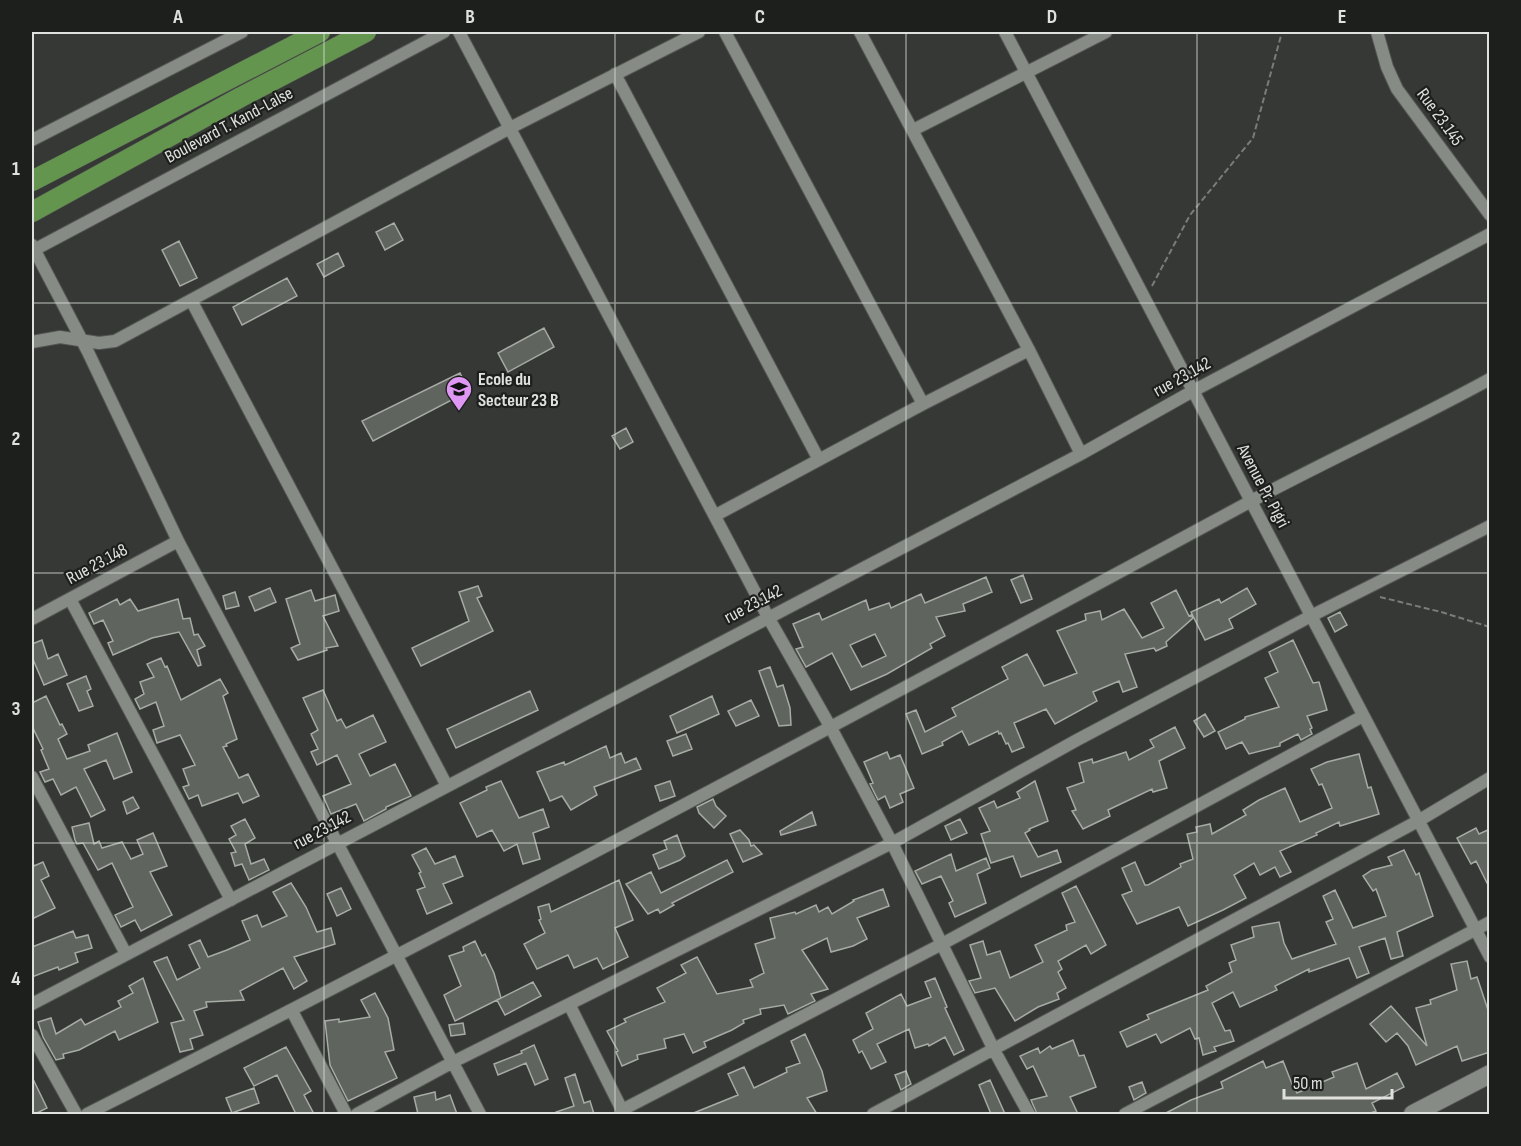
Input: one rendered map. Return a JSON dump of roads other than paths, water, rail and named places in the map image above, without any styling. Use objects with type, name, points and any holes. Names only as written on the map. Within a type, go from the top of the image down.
[{"type":"main road","points":[[32,181],[320,32]]},
{"type":"main road","points":[[32,212],[241,97],[366,32]]},
{"type":"street","points":[[32,140],[242,32]]},
{"type":"street","name":"Boulevard T. Kand-Lalse","points":[[32,248],[444,32]]},
{"type":"street","points":[[459,32],[768,616],[892,843],[994,1050],[1029,1114]]},
{"type":"street","points":[[32,342],[60,337],[99,343],[115,340],[510,128],[699,32]]},
{"type":"street","points":[[725,32],[923,404]]},
{"type":"street","points":[[860,32],[1029,350],[1081,454]]},
{"type":"street","name":"Avenue Pr. Pigri","points":[[1005,32],[1490,957]]},
{"type":"street","points":[[913,130],[1106,32]]},
{"type":"street","name":"Rue 23.145","points":[[1377,32],[1387,67],[1397,89],[1490,215]]},
{"type":"street","points":[[615,74],[819,460]]},
{"type":"street","name":"rue 23.142","points":[[32,1004],[768,616],[1081,454],[1193,391],[1490,234]]},
{"type":"street","points":[[32,248],[82,340],[178,541],[480,1114]]},
{"type":"street","points":[[190,300],[447,786]]},
{"type":"street","points":[[716,515],[1029,350]]},
{"type":"street","points":[[87,1114],[292,1011],[831,728],[1251,501],[1490,379]]},
{"type":"street","points":[[357,1114],[453,1062],[570,1006],[892,843],[1311,616],[1490,526]]},
{"type":"street","name":"Rue 23.148","points":[[32,619],[178,541]]},
{"type":"street","points":[[70,599],[231,900]]},
{"type":"street","points":[[570,1006],[623,1112],[942,944],[1364,716]]},
{"type":"street","points":[[32,777],[126,954]]},
{"type":"street","points":[[873,1114],[1418,821],[1490,778]]},
{"type":"street","points":[[1125,1114],[1490,922]]},
{"type":"street","points":[[292,1011],[346,1114]]},
{"type":"street","points":[[32,1035],[76,1114]]},
{"type":"street","points":[[1413,1114],[1490,1074]]},
{"type":"place","name":"Ecole du Secteur 23 B","points":[[459,412]]}]
